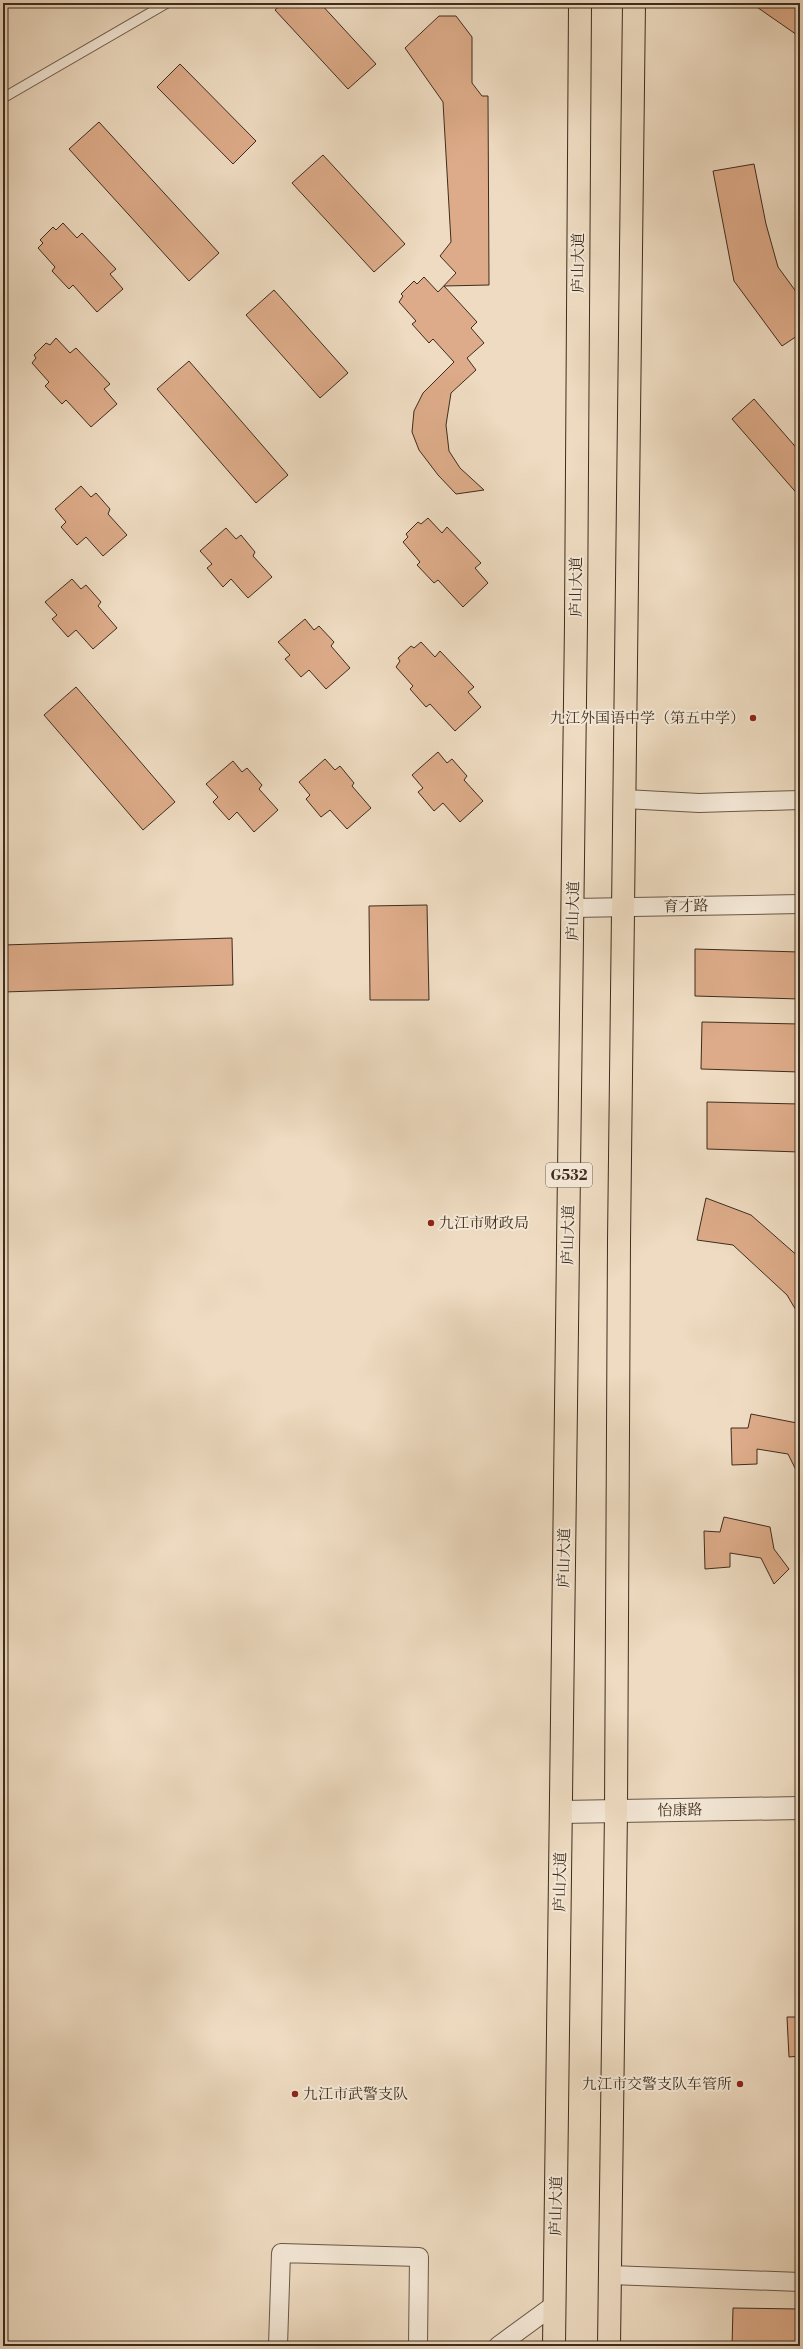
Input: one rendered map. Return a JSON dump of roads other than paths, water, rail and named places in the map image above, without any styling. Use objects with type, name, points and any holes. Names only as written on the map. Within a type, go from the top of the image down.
[{"type":"highway","name":"庐山大道","points":[[554,2346],[572,908],[580,3]]},
{"type":"highway","points":[[609,2346],[616,1811],[619,1241],[634,3]]},
{"type":"street","points":[[625,799],[699,803],[800,800]]},
{"type":"street","name":"育才路","points":[[572,908],[800,904]]},
{"type":"street","name":"怡康路","points":[[561,1812],[800,1808]]},
{"type":"street","points":[[278,2346],[281,2253],[419,2257],[418,2346]]},
{"type":"street","points":[[610,2275],[800,2282]]},
{"type":"street","points":[[498,2346],[554,2305]]},
{"type":"lane","points":[[3,98],[167,3]]},
{"type":"place","name":"九江外国语中学（第五中学）","points":[[753,718]]},
{"type":"place","name":"九江市财政局","points":[[431,1223]]},
{"type":"place","name":"九江市交警支队车管所","points":[[740,2084]]},
{"type":"place","name":"九江市武警支队","points":[[295,2094]]}]
